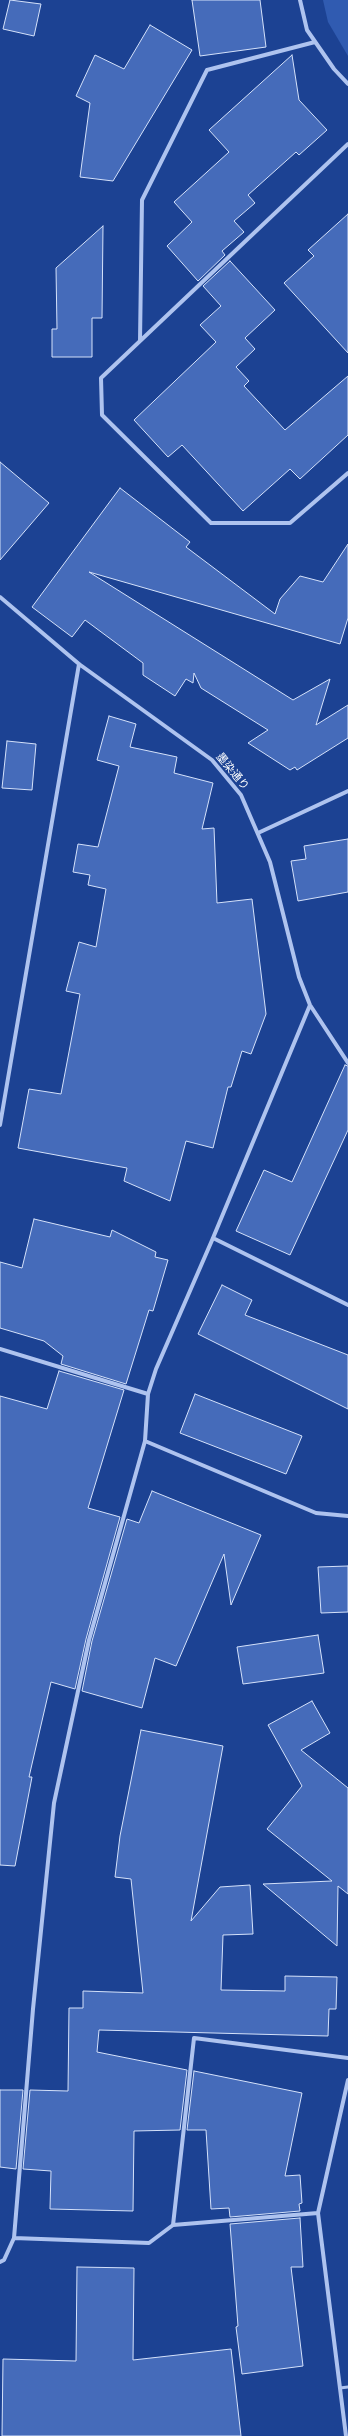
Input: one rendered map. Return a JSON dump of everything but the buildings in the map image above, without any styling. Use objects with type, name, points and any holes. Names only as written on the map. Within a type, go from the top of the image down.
[{"type":"street","points":[[300,0],[307,30],[334,69],[348,84]]},
{"type":"street","points":[[140,341],[142,200],[207,70],[315,42]]},
{"type":"street","points":[[348,144],[101,378],[102,415],[211,523],[290,524],[348,474]]},
{"type":"street","name":"墨染通り","points":[[0,597],[78,664],[212,760],[241,795],[270,862],[299,977],[310,1005],[348,1063]]},
{"type":"street","points":[[0,1125],[78,664]]},
{"type":"street","points":[[258,833],[348,791]]},
{"type":"street","points":[[0,2262],[4,2260],[14,2238],[33,2009],[54,1803],[89,1640],[145,1441],[148,1394],[156,1369],[213,1238],[310,1005]]},
{"type":"street","points":[[213,1238],[348,1305]]},
{"type":"street","points":[[0,1349],[148,1394]]},
{"type":"street","points":[[145,1441],[316,1513],[348,1516]]},
{"type":"street","points":[[173,2226],[194,2038],[348,2058]]},
{"type":"street","points":[[346,2436],[318,2213],[348,2080]]},
{"type":"street","points":[[14,2238],[149,2243],[173,2226],[318,2213]]},
{"type":"lane","points":[[340,2388],[348,2387]]},
{"type":"shaded area","points":[[323,0],[348,0],[348,56],[328,22]]}]
